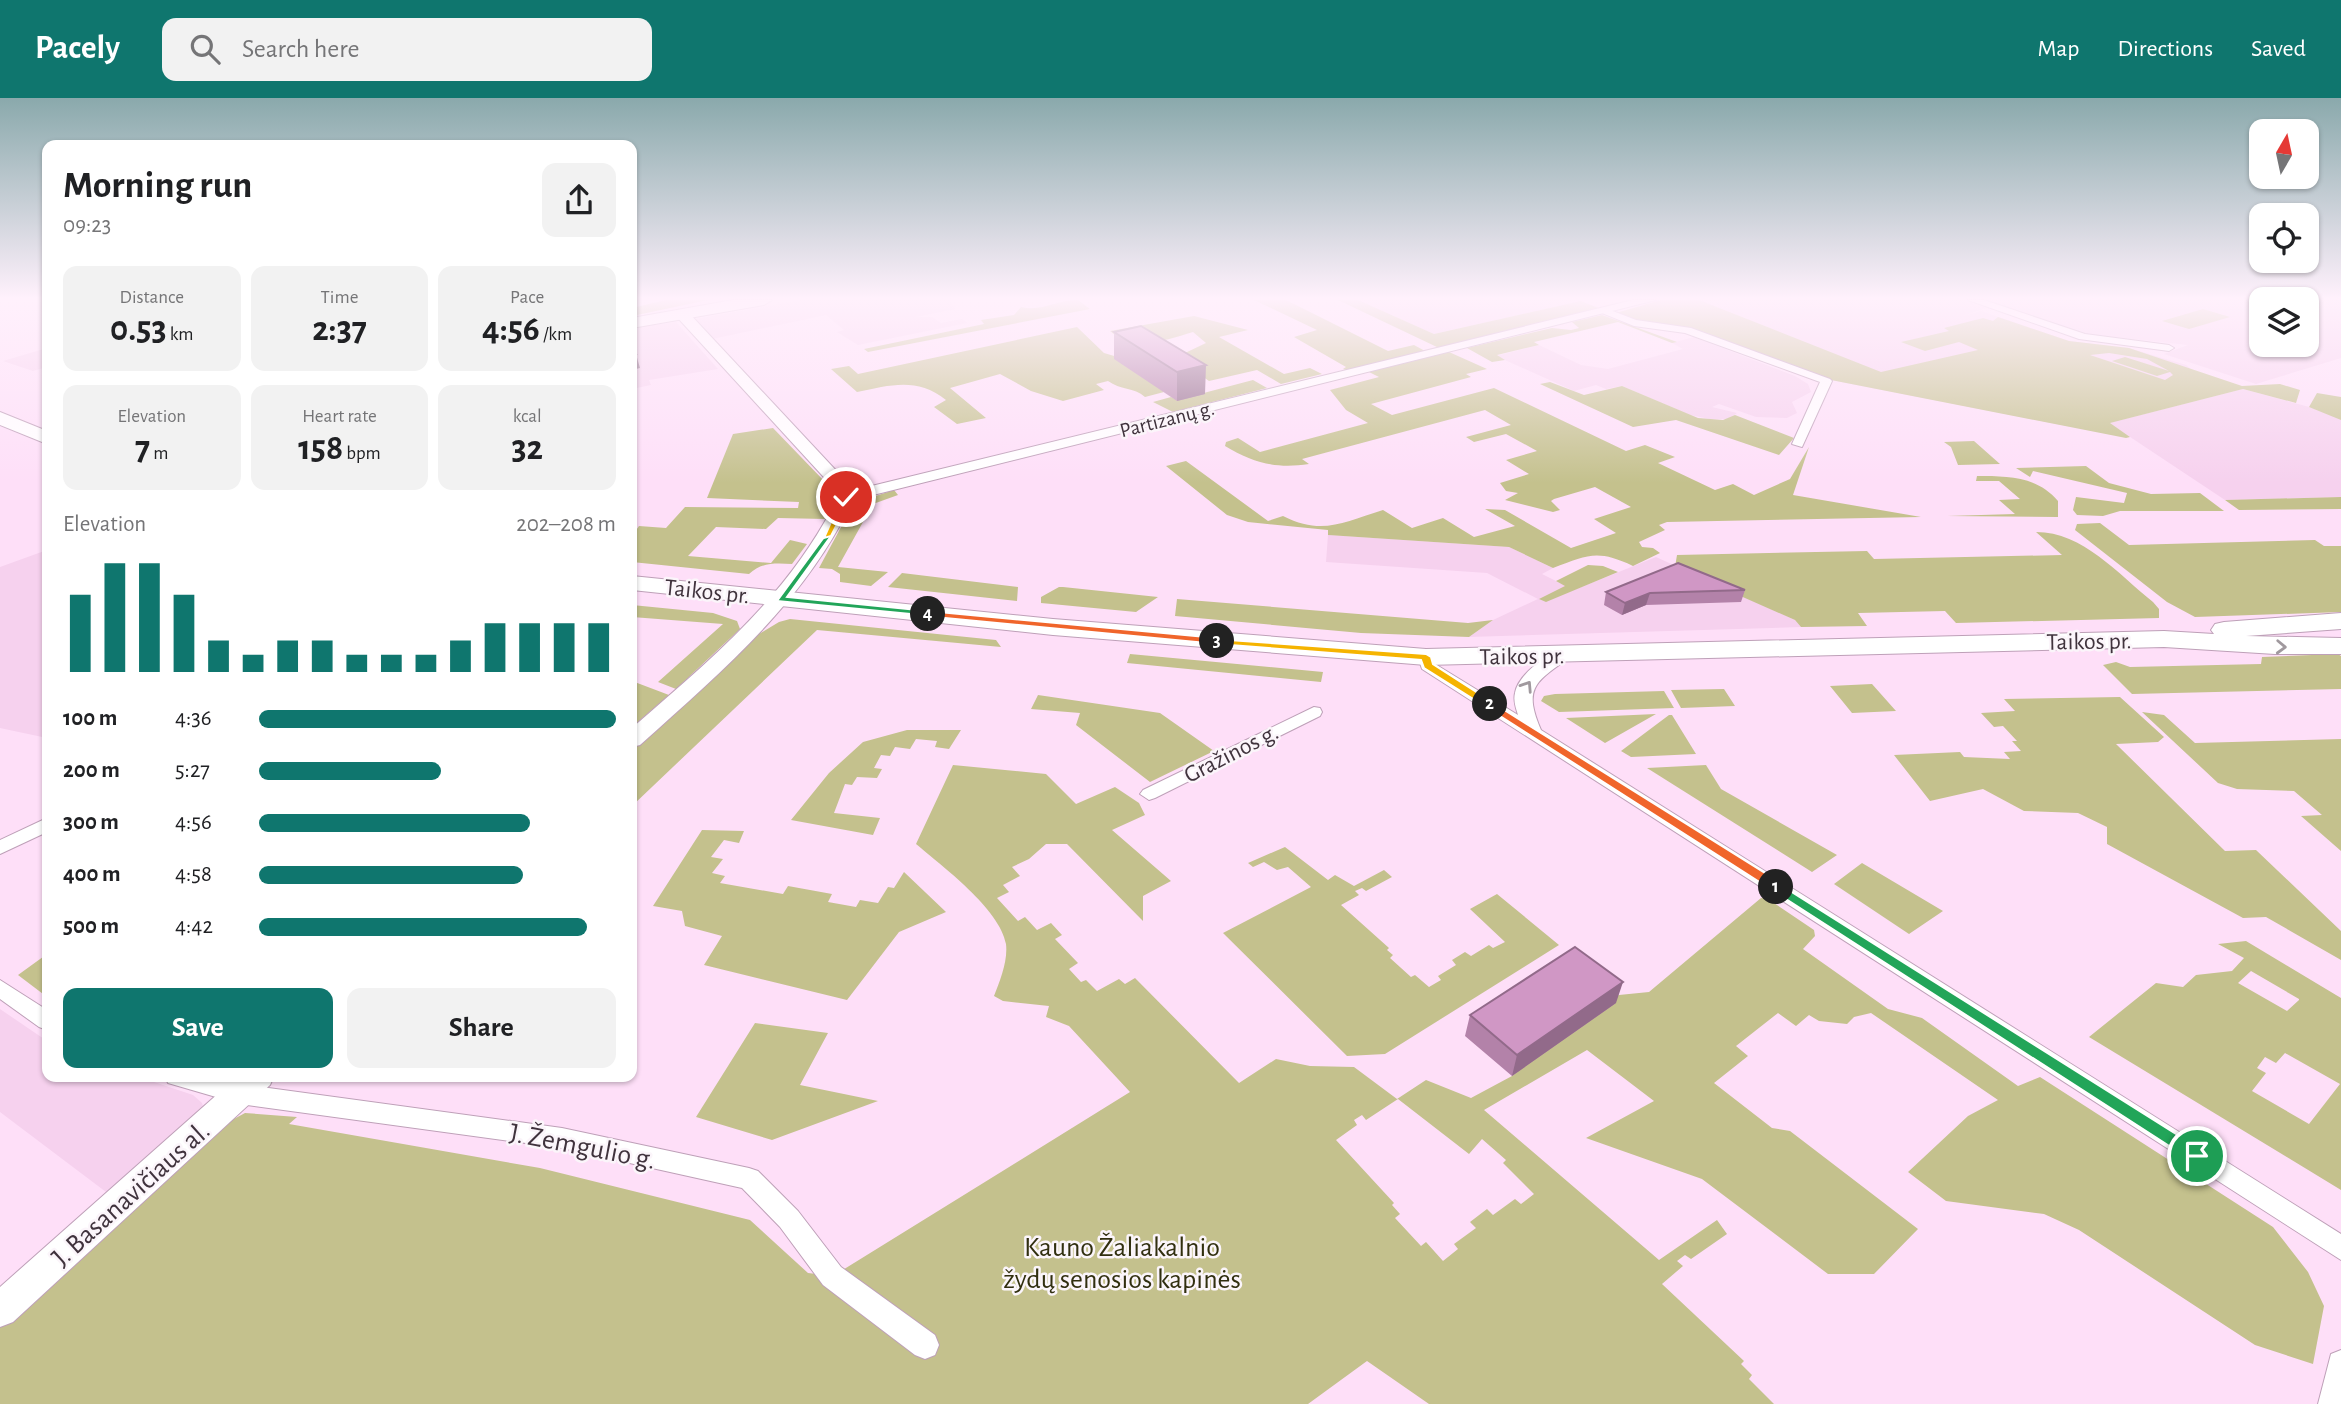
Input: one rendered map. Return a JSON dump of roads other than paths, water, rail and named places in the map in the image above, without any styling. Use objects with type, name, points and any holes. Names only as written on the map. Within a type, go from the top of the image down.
[{"type":"main road","points":[[6,424],[42,421]]},
{"type":"main road","points":[[6,424],[42,436]]},
{"type":"main road","name":"Taikos pr.","points":[[637,584],[1128,634],[1426,657],[2164,639],[2299,647],[2341,646]]},
{"type":"main road","name":"Taikos pr.","points":[[2164,639],[2268,624],[2341,621]]},
{"type":"street","points":[[637,735],[757,626],[824,540],[846,497],[838,483],[725,361]]},
{"type":"street","name":"Partizanų g.","points":[[846,497],[1401,361]]},
{"type":"street","points":[[1771,361],[1826,381],[1798,444]]},
{"type":"street","points":[[1532,730],[1521,706],[1521,696],[1527,682],[1563,655]]},
{"type":"street","points":[[1426,657],[1428,666],[2341,1248]]},
{"type":"street","name":"Gražinos g.","points":[[1149,794],[1314,712]]},
{"type":"street","points":[[0,848],[42,827]]},
{"type":"street","points":[[0,988],[42,1017]]},
{"type":"street","name":"J. Žemgulio g.","points":[[225,1082],[562,1138],[749,1179],[789,1219],[832,1276],[925,1345]]},
{"type":"street","name":"J. Basanavičiaus al.","points":[[0,1310],[250,1085]]},
{"type":"street","points":[[2332,1404],[2341,1364]]},
{"type":"park label","name":"Kauno Žaliakalnio žydų senosios kapinės","points":[[1122,1262]]}]
